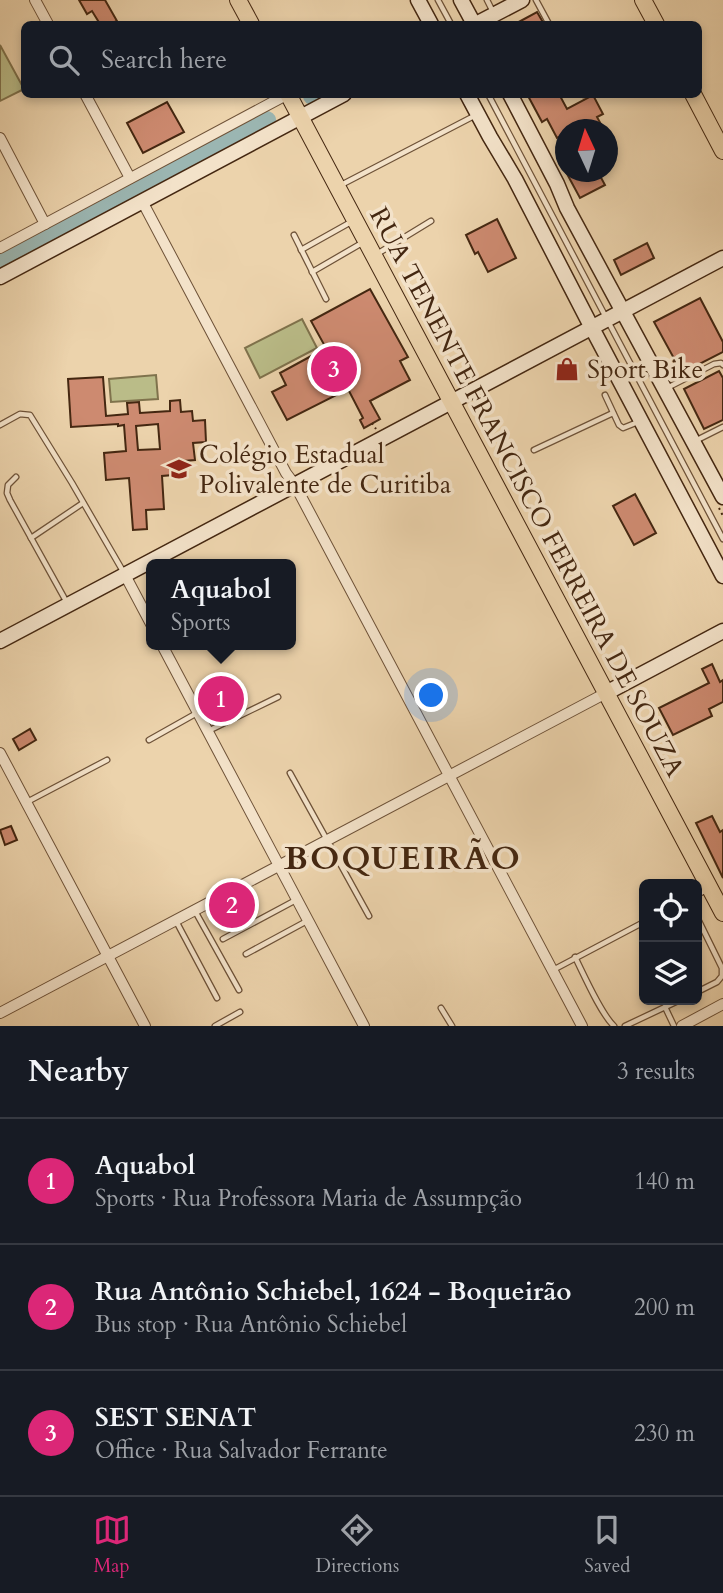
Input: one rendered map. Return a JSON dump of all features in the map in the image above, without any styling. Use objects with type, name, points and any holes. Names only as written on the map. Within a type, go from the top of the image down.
[{"type":"main road","points":[[237,0],[249,21]]},
{"type":"main road","points":[[418,0],[425,21]]},
{"type":"main road","points":[[461,0],[473,21]]},
{"type":"main road","points":[[482,21],[522,0]]},
{"type":"main road","points":[[643,0],[654,21]]},
{"type":"main road","name":"RUA TENENTE FRANCISCO FERREIRA DE SOUZA","points":[[290,98],[606,693],[703,892],[723,913]]},
{"type":"main road","points":[[0,277],[337,98]]},
{"type":"main road","points":[[469,98],[515,179],[723,576]]},
{"type":"main road","points":[[512,98],[567,208],[723,497]]},
{"type":"main road","points":[[695,98],[723,151]]},
{"type":"main road","points":[[155,559],[723,258]]},
{"type":"main road","points":[[0,641],[146,564]]},
{"type":"main road","points":[[606,693],[723,631]]},
{"type":"street","points":[[35,0],[46,21]]},
{"type":"street","points":[[87,98],[130,178]]},
{"type":"street","points":[[0,248],[280,98]]},
{"type":"street","points":[[0,138],[45,223]]},
{"type":"street","points":[[142,201],[582,1026]]},
{"type":"street","points":[[125,575],[146,615]]},
{"type":"street","points":[[165,650],[364,1026]]},
{"type":"street","points":[[0,1013],[606,693]]},
{"type":"street","points":[[0,753],[145,1026]]},
{"type":"street","points":[[682,1026],[723,1004]]},
{"type":"lane","points":[[438,0],[449,21]]},
{"type":"lane","points":[[487,0],[495,15]]},
{"type":"lane","points":[[536,0],[547,21]]},
{"type":"lane","points":[[490,98],[723,539]]},
{"type":"lane","points":[[337,187],[477,114]]},
{"type":"lane","points":[[301,250],[355,220]]},
{"type":"lane","points":[[312,272],[431,221]]},
{"type":"lane","points":[[294,235],[326,299]]},
{"type":"lane","points":[[665,389],[713,364],[723,365]]},
{"type":"lane","points":[[605,395],[622,428],[641,421]]},
{"type":"lane","points":[[534,450],[613,413]]},
{"type":"lane","points":[[0,425],[20,414],[30,415],[125,575]]},
{"type":"lane","points":[[694,442],[723,426]]},
{"type":"lane","points":[[16,477],[8,485],[7,493],[68,605]]},
{"type":"lane","points":[[31,538],[83,503]]},
{"type":"lane","points":[[208,731],[278,697]]},
{"type":"lane","points":[[149,740],[198,713]]},
{"type":"lane","points":[[26,803],[107,760]]},
{"type":"lane","points":[[290,773],[369,916]]},
{"type":"lane","points":[[223,939],[297,900]]},
{"type":"lane","points":[[195,910],[239,990]]},
{"type":"lane","points":[[176,920],[217,998]]},
{"type":"lane","points":[[246,954],[308,920]]},
{"type":"lane","points":[[553,970],[639,925]]},
{"type":"lane","points":[[702,927],[722,968],[722,976],[718,982],[702,990]]},
{"type":"lane","points":[[575,957],[614,1026]]},
{"type":"lane","points":[[625,1026],[669,1005]]},
{"type":"lane","points":[[665,1007],[674,1026]]},
{"type":"lane","points":[[441,1008],[452,1026]]},
{"type":"lane","points":[[215,1026],[240,1012]]},
{"type":"green space","points":[[0,45],[21,84],[21,90],[0,101]]},
{"type":"green space","points":[[302,319],[317,348],[260,378],[245,348]]},
{"type":"green space","points":[[156,375],[158,399],[111,402],[109,379]]},
{"type":"building","points":[[79,0],[105,0],[117,21],[98,21],[92,11],[87,14]]},
{"type":"building","points":[[537,12],[542,21],[520,21]]},
{"type":"building","points":[[529,98],[561,98],[567,109],[587,98],[595,98],[603,114],[597,117],[598,119],[555,119],[555,134],[547,119],[542,122]]},
{"type":"building","points":[[167,102],[184,132],[143,153],[127,123]]},
{"type":"building","points":[[571,182],[603,182],[605,185],[580,198]]},
{"type":"building","points":[[497,219],[516,258],[488,272],[466,235]]},
{"type":"building","points":[[647,243],[654,258],[621,275],[614,260]]},
{"type":"building","points":[[370,289],[408,357],[400,361],[410,380],[370,401],[380,419],[364,428],[360,420],[363,418],[348,389],[287,420],[272,392],[286,385],[280,373],[326,348],[311,321]]},
{"type":"building","points":[[700,298],[723,342],[723,352],[682,373],[654,322]]},
{"type":"building","points":[[719,371],[723,378],[723,420],[704,429],[684,389]]},
{"type":"building","points":[[103,377],[106,416],[128,414],[127,403],[139,402],[140,413],[170,411],[170,401],[180,400],[181,412],[192,411],[193,421],[205,420],[206,442],[193,443],[195,460],[184,461],[185,474],[162,476],[164,509],[146,510],[147,529],[133,530],[129,478],[106,480],[104,453],[126,451],[124,425],[71,427],[68,379]],"holes":[[[158,424],[160,449],[138,450],[136,426]]]},
{"type":"building","points":[[635,494],[656,533],[634,545],[613,506]]},
{"type":"building","points":[[712,664],[720,682],[723,680],[723,702],[709,709],[712,716],[673,735],[659,708],[709,683],[702,669]]},
{"type":"building","points":[[30,729],[36,740],[19,750],[13,739]]},
{"type":"building","points":[[712,816],[720,832],[723,830],[723,878],[696,823]]},
{"type":"building","points":[[11,826],[17,840],[5,845],[0,830]]},
{"type":"waterway","points":[[0,262],[267,120]]},
{"type":"place","name":"SEST SENAT","points":[[334,369]]},
{"type":"place","name":"Sport Bike","points":[[567,369]]},
{"type":"place","name":"Colégio Estadual Polivalente de Curitiba","points":[[179,469]]},
{"type":"place","name":"Aquabol","points":[[221,699]]},
{"type":"place","name":"Rua Antônio Schiebel, 1624 - Boqueirão","points":[[232,905]]},
{"type":"district","name":"BOQUEIRÃO","points":[[403,858]]}]
